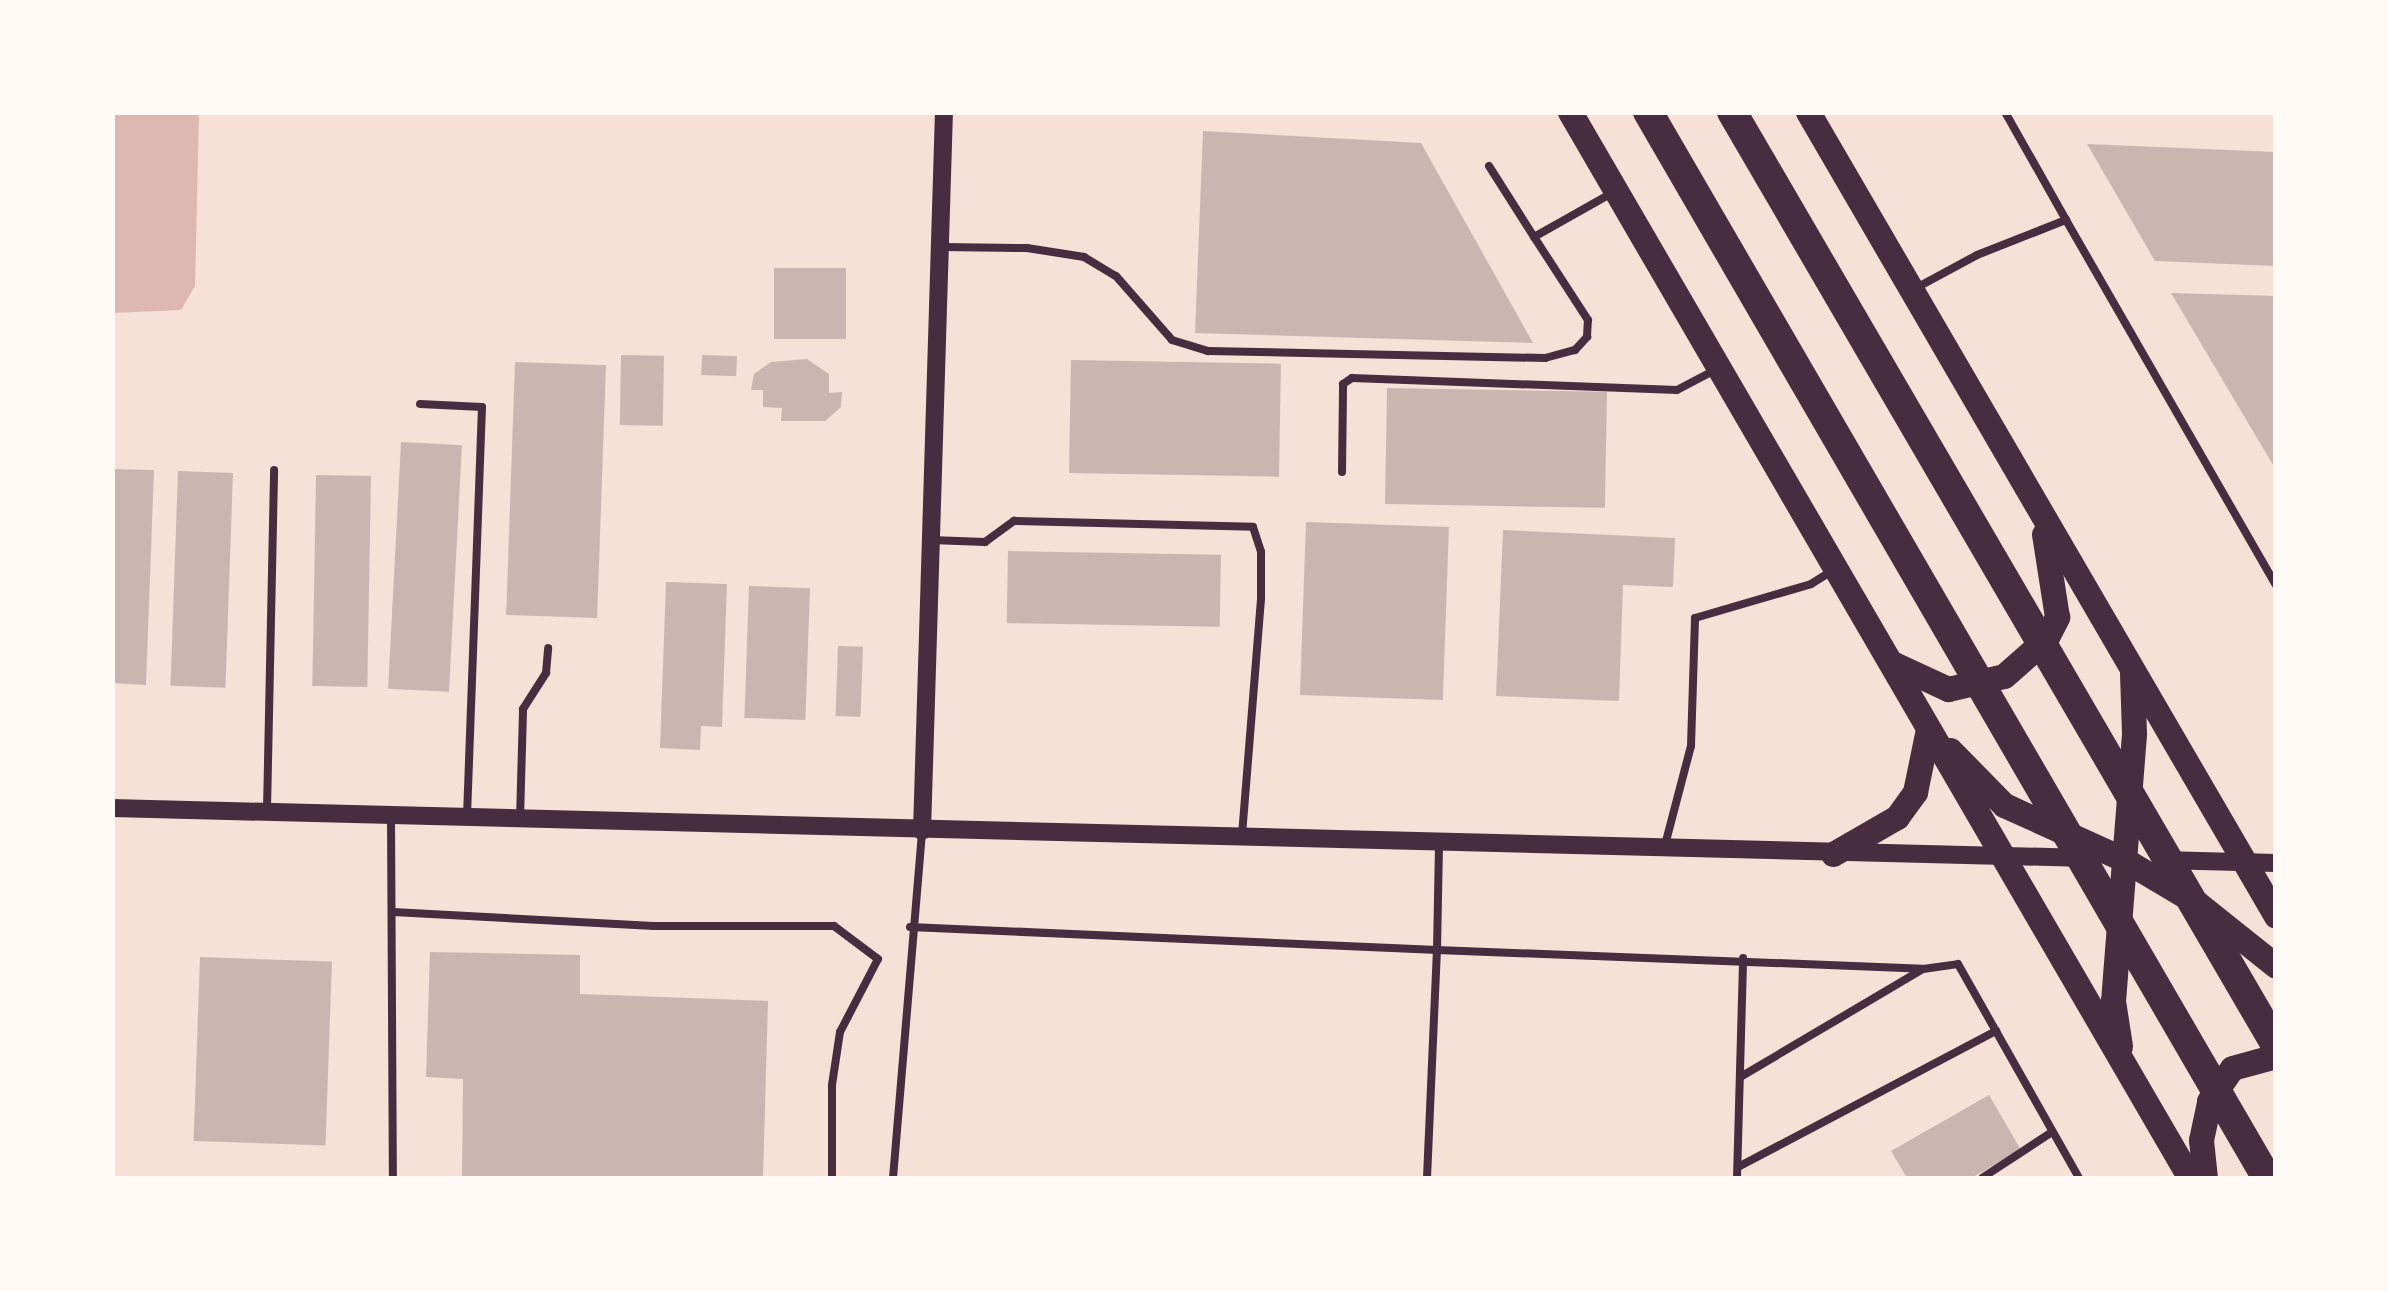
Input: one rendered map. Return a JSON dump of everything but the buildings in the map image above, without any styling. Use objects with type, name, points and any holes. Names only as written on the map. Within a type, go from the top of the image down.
[{"type":"highway","points":[[1648,112],[2268,1178]]},
{"type":"highway","points":[[1732,112],[2276,1045]]},
{"type":"main road","points":[[1570,112],[1892,663],[1999,856],[2190,1178]]},
{"type":"main road","points":[[1808,112],[2276,916]]},
{"type":"main road","points":[[1892,663],[1948,689],[2004,676],[2046,639],[2058,617],[2056,578],[2034,498]]},
{"type":"main road","points":[[2122,1061],[2113,1001],[2134,733],[2131,666]]},
{"type":"main road","points":[[1833,854],[1897,817],[1915,792],[1928,729]]},
{"type":"main road","points":[[1928,729],[2004,804],[2123,859],[2197,903],[2276,966]]},
{"type":"main road","points":[[2204,1178],[2200,1140],[2209,1101],[2232,1068],[2276,1056]]},
{"type":"street","points":[[922,831],[944,112]]},
{"type":"street","points":[[112,808],[2276,863]]},
{"type":"lane","points":[[2005,112],[2276,585]]},
{"type":"lane","points":[[940,246],[1027,248],[1084,257],[1116,276],[1172,340],[1208,351],[1545,358],[1574,350],[1587,337],[1588,320],[1489,166]]},
{"type":"lane","points":[[1534,237],[1616,191]]},
{"type":"lane","points":[[1912,290],[1976,255],[2066,220]]},
{"type":"lane","points":[[1342,472],[1343,384],[1352,378],[1677,390],[1718,367]]},
{"type":"lane","points":[[420,404],[482,407],[466,818]]},
{"type":"lane","points":[[267,812],[274,470]]},
{"type":"lane","points":[[930,540],[985,542],[1014,521],[1253,527],[1262,552],[1261,599],[1242,839]]},
{"type":"lane","points":[[1664,850],[1691,746],[1695,618],[1811,584],[1836,568]]},
{"type":"lane","points":[[520,820],[523,709],[546,673],[548,648]]},
{"type":"lane","points":[[391,816],[393,1178]]},
{"type":"lane","points":[[893,1178],[910,927],[922,831]]},
{"type":"lane","points":[[1427,1178],[1439,844]]},
{"type":"lane","points":[[393,912],[654,926],[834,926],[878,958],[840,1032],[832,1085],[832,1178]]},
{"type":"lane","points":[[910,927],[1438,950],[1743,958],[1923,969],[1958,964],[2078,1178]]},
{"type":"lane","points":[[1737,1178],[1743,958]]},
{"type":"lane","points":[[1741,1077],[1923,969]]},
{"type":"lane","points":[[1738,1166],[1996,1031]]},
{"type":"lane","points":[[1982,1178],[2052,1132]]},
{"type":"shaded area","points":[[113,112],[199,113],[195,286],[181,310],[113,313]]}]
